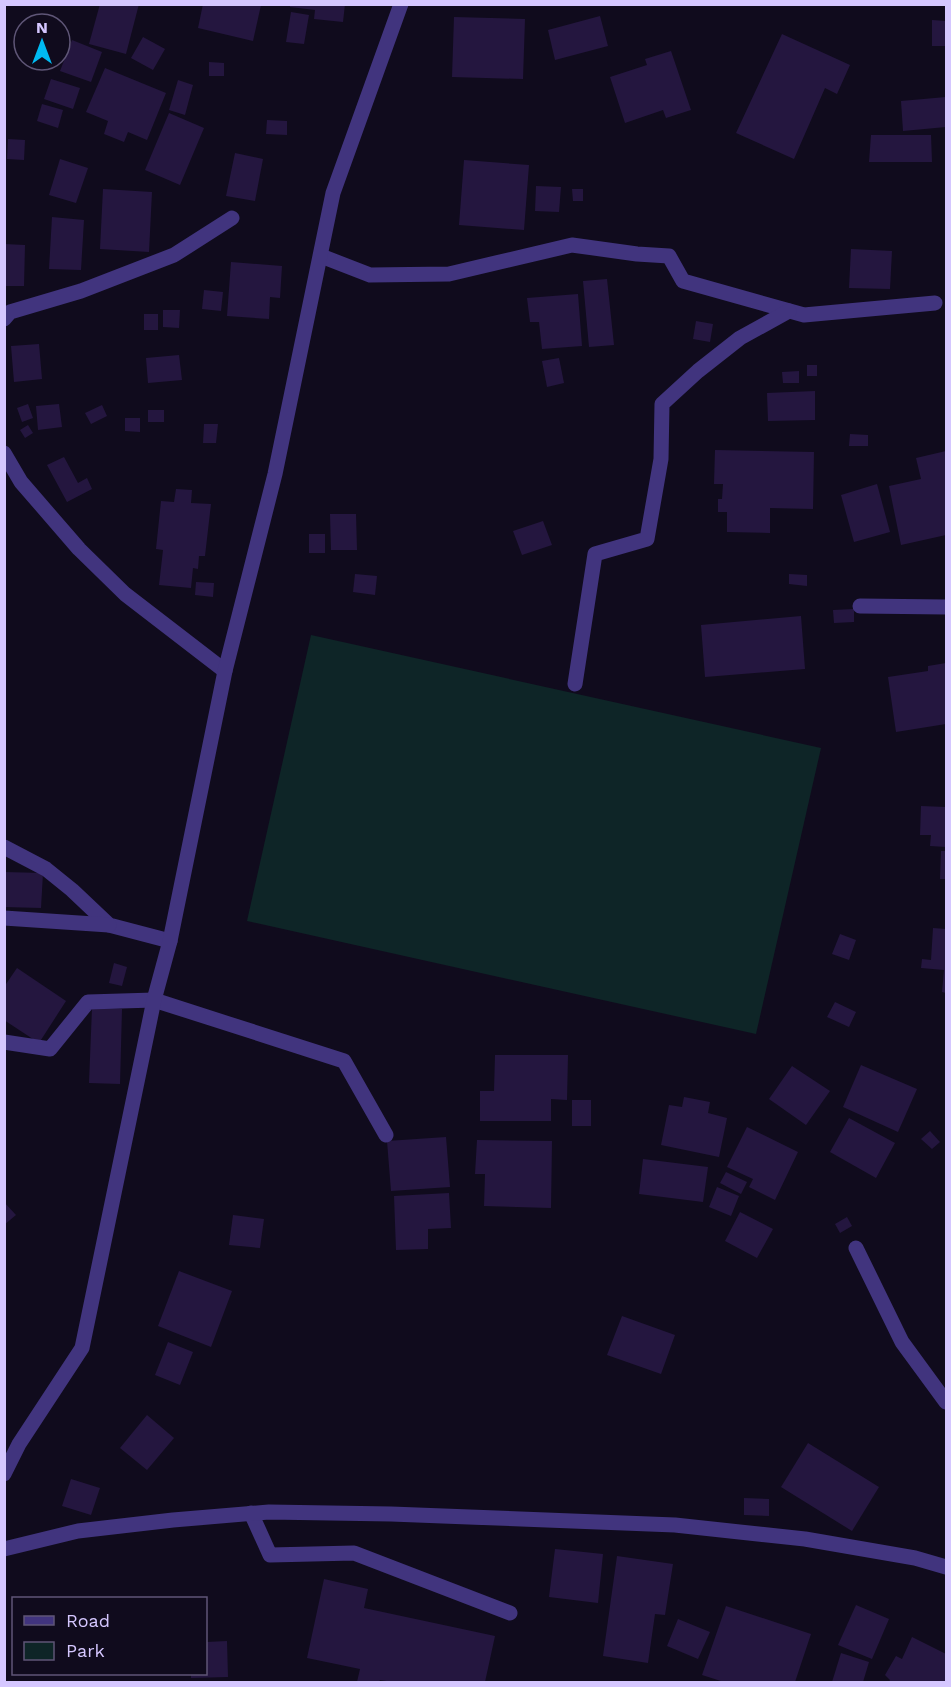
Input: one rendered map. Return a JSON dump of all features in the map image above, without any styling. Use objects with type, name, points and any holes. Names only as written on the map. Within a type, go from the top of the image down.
[{"type":"street","points":[[4,1474],[19,1444],[82,1348],[154,1000],[170,941],[225,671],[275,474],[333,194],[401,4]]},
{"type":"street","points":[[4,319],[10,312],[81,291],[174,255],[232,218]]},
{"type":"street","points":[[321,256],[370,275],[449,274],[572,245],[669,256],[683,281],[804,315],[935,303]]},
{"type":"street","points":[[575,684],[596,554],[647,539],[660,459],[662,404],[698,371],[740,338],[789,311]]},
{"type":"street","points":[[4,453],[21,482],[79,549],[125,594],[225,671]]},
{"type":"street","points":[[860,606],[946,607]]},
{"type":"street","points":[[4,847],[46,869],[110,925]]},
{"type":"street","points":[[4,918],[110,925],[170,941]]},
{"type":"street","points":[[4,1042],[50,1049],[88,1002],[154,1000],[344,1061],[386,1135]]},
{"type":"street","points":[[856,1248],[902,1342],[946,1401]]},
{"type":"street","points":[[4,1549],[78,1531],[173,1520],[268,1512],[392,1514],[675,1525],[805,1539],[915,1558],[946,1567]]},
{"type":"street","points":[[251,1514],[270,1555],[354,1553],[510,1613]]},
{"type":"green space","points":[[311,635],[821,748],[756,1034],[247,921]]},
{"type":"building","points":[[100,4],[139,4],[126,54],[89,44]]},
{"type":"building","points":[[203,4],[261,5],[253,41],[198,28]]},
{"type":"building","points":[[290,4],[345,4],[343,22],[314,19],[315,10],[290,7]]},
{"type":"building","points":[[291,12],[309,15],[304,44],[286,42]]},
{"type":"building","points":[[600,16],[608,46],[555,60],[548,30]]},
{"type":"building","points":[[454,17],[525,19],[523,79],[452,77]]},
{"type":"building","points":[[932,20],[946,21],[946,46],[932,46]]},
{"type":"building","points":[[782,34],[850,65],[837,94],[825,88],[794,159],[736,133]]},
{"type":"building","points":[[143,37],[165,49],[153,70],[131,58]]},
{"type":"building","points":[[72,40],[102,52],[91,82],[63,72],[72,72]]},
{"type":"building","points":[[671,51],[691,110],[666,118],[663,110],[625,123],[610,77],[647,65],[645,59]]},
{"type":"building","points":[[209,62],[224,63],[224,76],[209,76]]},
{"type":"building","points":[[105,68],[166,93],[147,140],[128,132],[124,142],[104,134],[108,121],[86,112]]},
{"type":"building","points":[[51,79],[80,88],[73,109],[44,99]]},
{"type":"building","points":[[178,80],[193,85],[185,115],[169,110]]},
{"type":"building","points":[[946,97],[946,127],[903,131],[901,101]]},
{"type":"building","points":[[42,104],[63,110],[58,128],[37,121]]},
{"type":"building","points":[[169,113],[204,128],[180,185],[145,170]]},
{"type":"building","points":[[267,120],[287,121],[287,135],[266,134]]},
{"type":"building","points":[[871,135],[931,135],[932,162],[869,162]]},
{"type":"building","points":[[8,139],[25,140],[24,160],[7,159]]},
{"type":"building","points":[[235,153],[263,159],[255,201],[226,196]]},
{"type":"building","points":[[60,159],[88,168],[76,203],[49,195]]},
{"type":"building","points":[[464,160],[529,165],[524,230],[459,225]]},
{"type":"building","points":[[536,186],[561,187],[559,212],[535,211]]},
{"type":"building","points":[[103,189],[152,192],[149,252],[100,249]]},
{"type":"building","points":[[572,189],[583,189],[583,201],[573,201]]},
{"type":"building","points":[[52,217],[84,220],[81,270],[49,269]]},
{"type":"building","points":[[4,244],[25,245],[24,286],[4,286]]},
{"type":"building","points":[[851,249],[892,251],[890,289],[849,288]]},
{"type":"building","points":[[231,262],[282,266],[280,298],[270,297],[269,319],[227,316]]},
{"type":"building","points":[[607,279],[614,345],[589,347],[583,281]]},
{"type":"building","points":[[204,290],[223,292],[221,311],[202,309]]},
{"type":"building","points":[[578,294],[582,346],[542,349],[539,322],[530,322],[527,298]]},
{"type":"building","points":[[163,310],[180,310],[179,328],[163,327]]},
{"type":"building","points":[[144,314],[158,314],[158,330],[144,330]]},
{"type":"building","points":[[696,321],[713,324],[710,342],[693,339]]},
{"type":"building","points":[[39,344],[42,379],[14,382],[11,346]]},
{"type":"building","points":[[179,355],[182,380],[148,383],[146,358]]},
{"type":"building","points":[[559,358],[564,383],[547,387],[542,361]]},
{"type":"building","points":[[807,365],[817,365],[817,376],[807,376]]},
{"type":"building","points":[[799,371],[799,383],[783,383],[782,372]]},
{"type":"building","points":[[815,391],[815,420],[768,421],[767,393]]},
{"type":"building","points":[[28,404],[33,418],[22,422],[17,408]]},
{"type":"building","points":[[59,404],[62,427],[38,430],[36,406]]},
{"type":"building","points":[[102,405],[107,416],[91,424],[85,413]]},
{"type":"building","points":[[148,410],[164,410],[164,422],[148,422]]},
{"type":"building","points":[[125,418],[140,418],[140,432],[125,431]]},
{"type":"building","points":[[204,424],[218,424],[216,443],[203,443]]},
{"type":"building","points":[[28,425],[33,433],[25,438],[20,430]]},
{"type":"building","points":[[850,434],[868,435],[868,446],[849,446]]},
{"type":"building","points":[[715,450],[814,452],[813,509],[770,508],[770,533],[727,532],[727,512],[718,512],[718,499],[722,499],[723,484],[714,484]]},
{"type":"building","points":[[946,451],[946,535],[901,545],[889,486],[921,479],[916,458]]},
{"type":"building","points":[[64,457],[78,483],[87,478],[92,489],[67,502],[47,465]]},
{"type":"building","points":[[877,484],[890,532],[854,542],[841,495]]},
{"type":"building","points":[[176,489],[192,490],[191,503],[211,504],[205,556],[199,556],[198,569],[193,568],[191,588],[159,585],[163,550],[156,549],[161,501],[174,502]]},
{"type":"building","points":[[330,514],[356,514],[357,550],[331,550]]},
{"type":"building","points":[[543,521],[552,545],[522,555],[513,531]]},
{"type":"building","points":[[309,534],[325,534],[325,553],[309,553]]},
{"type":"building","points":[[355,574],[377,576],[375,595],[353,592]]},
{"type":"building","points":[[789,574],[807,575],[807,586],[789,584]]},
{"type":"building","points":[[196,582],[214,583],[213,597],[195,595]]},
{"type":"building","points":[[854,609],[854,622],[834,623],[833,610]]},
{"type":"building","points":[[801,616],[805,669],[705,677],[701,625]]},
{"type":"building","points":[[946,663],[946,724],[896,732],[888,677],[928,671],[928,666]]},
{"type":"building","points":[[921,806],[946,807],[946,847],[930,846],[931,835],[920,835]]},
{"type":"building","points":[[941,851],[946,851],[946,879],[940,879]]},
{"type":"building","points":[[4,872],[43,873],[41,908],[4,907]]},
{"type":"building","points":[[933,928],[946,929],[946,993],[942,992],[944,970],[921,968],[922,959],[931,960]]},
{"type":"building","points":[[840,934],[856,940],[849,960],[832,954]]},
{"type":"building","points":[[114,963],[127,967],[122,986],[109,983]]},
{"type":"building","points":[[17,968],[66,1001],[39,1043],[4,1020],[4,987]]},
{"type":"building","points":[[835,1002],[856,1012],[849,1027],[827,1017]]},
{"type":"building","points":[[92,1008],[122,1009],[120,1084],[89,1083]]},
{"type":"building","points":[[495,1055],[568,1055],[567,1100],[551,1099],[551,1121],[480,1121],[480,1091],[494,1091]]},
{"type":"building","points":[[861,1065],[917,1089],[898,1132],[843,1107]]},
{"type":"building","points":[[792,1066],[830,1091],[806,1125],[769,1099]]},
{"type":"building","points":[[684,1097],[710,1102],[708,1113],[727,1118],[719,1157],[661,1145],[669,1105],[682,1107]]},
{"type":"building","points":[[572,1100],[591,1100],[591,1126],[572,1126]]},
{"type":"building","points":[[849,1118],[895,1143],[876,1178],[830,1152]]},
{"type":"building","points":[[747,1127],[798,1152],[775,1200],[749,1187],[753,1179],[727,1167]]},
{"type":"building","points":[[930,1131],[940,1142],[932,1149],[921,1139]]},
{"type":"building","points":[[446,1137],[450,1187],[391,1191],[387,1141]]},
{"type":"building","points":[[477,1140],[552,1141],[551,1208],[484,1206],[485,1174],[475,1174]]},
{"type":"building","points":[[643,1159],[708,1167],[703,1202],[639,1194]]},
{"type":"building","points":[[726,1172],[747,1182],[741,1194],[720,1183]]},
{"type":"building","points":[[717,1187],[739,1196],[731,1216],[709,1207]]},
{"type":"building","points":[[449,1193],[451,1228],[428,1229],[428,1249],[396,1250],[394,1196]]},
{"type":"building","points":[[4,1202],[16,1215],[4,1225]]},
{"type":"building","points":[[740,1212],[773,1229],[757,1258],[725,1241]]},
{"type":"building","points":[[233,1215],[264,1219],[260,1248],[229,1245]]},
{"type":"building","points":[[847,1217],[852,1226],[840,1233],[835,1224]]},
{"type":"building","points":[[179,1271],[232,1291],[211,1347],[158,1326]]},
{"type":"building","points":[[622,1316],[675,1335],[661,1374],[607,1355]]},
{"type":"building","points":[[168,1342],[193,1352],[180,1385],[155,1375]]},
{"type":"building","points":[[147,1415],[174,1438],[147,1470],[120,1448]]},
{"type":"building","points":[[808,1443],[879,1487],[852,1531],[781,1487]]},
{"type":"building","points":[[71,1479],[100,1488],[91,1515],[62,1506]]},
{"type":"building","points":[[744,1498],[769,1499],[769,1516],[744,1515]]},
{"type":"building","points":[[555,1549],[603,1554],[598,1603],[549,1597]]},
{"type":"building","points":[[617,1556],[673,1564],[665,1615],[655,1614],[648,1663],[603,1656]]},
{"type":"building","points":[[324,1579],[368,1589],[364,1608],[495,1636],[485,1682],[380,1680],[379,1682],[357,1682],[360,1669],[307,1658]]},
{"type":"building","points":[[856,1605],[889,1619],[872,1659],[838,1645]]},
{"type":"building","points":[[726,1606],[811,1634],[795,1682],[724,1682],[702,1675]]},
{"type":"building","points":[[678,1619],[710,1632],[698,1659],[667,1646]]},
{"type":"building","points":[[912,1637],[946,1654],[946,1682],[889,1682],[890,1680],[885,1675],[896,1656],[902,1659]]},
{"type":"building","points":[[227,1641],[228,1677],[191,1678],[191,1675],[207,1675],[207,1642]]},
{"type":"building","points":[[841,1653],[869,1662],[863,1682],[832,1682]]}]
